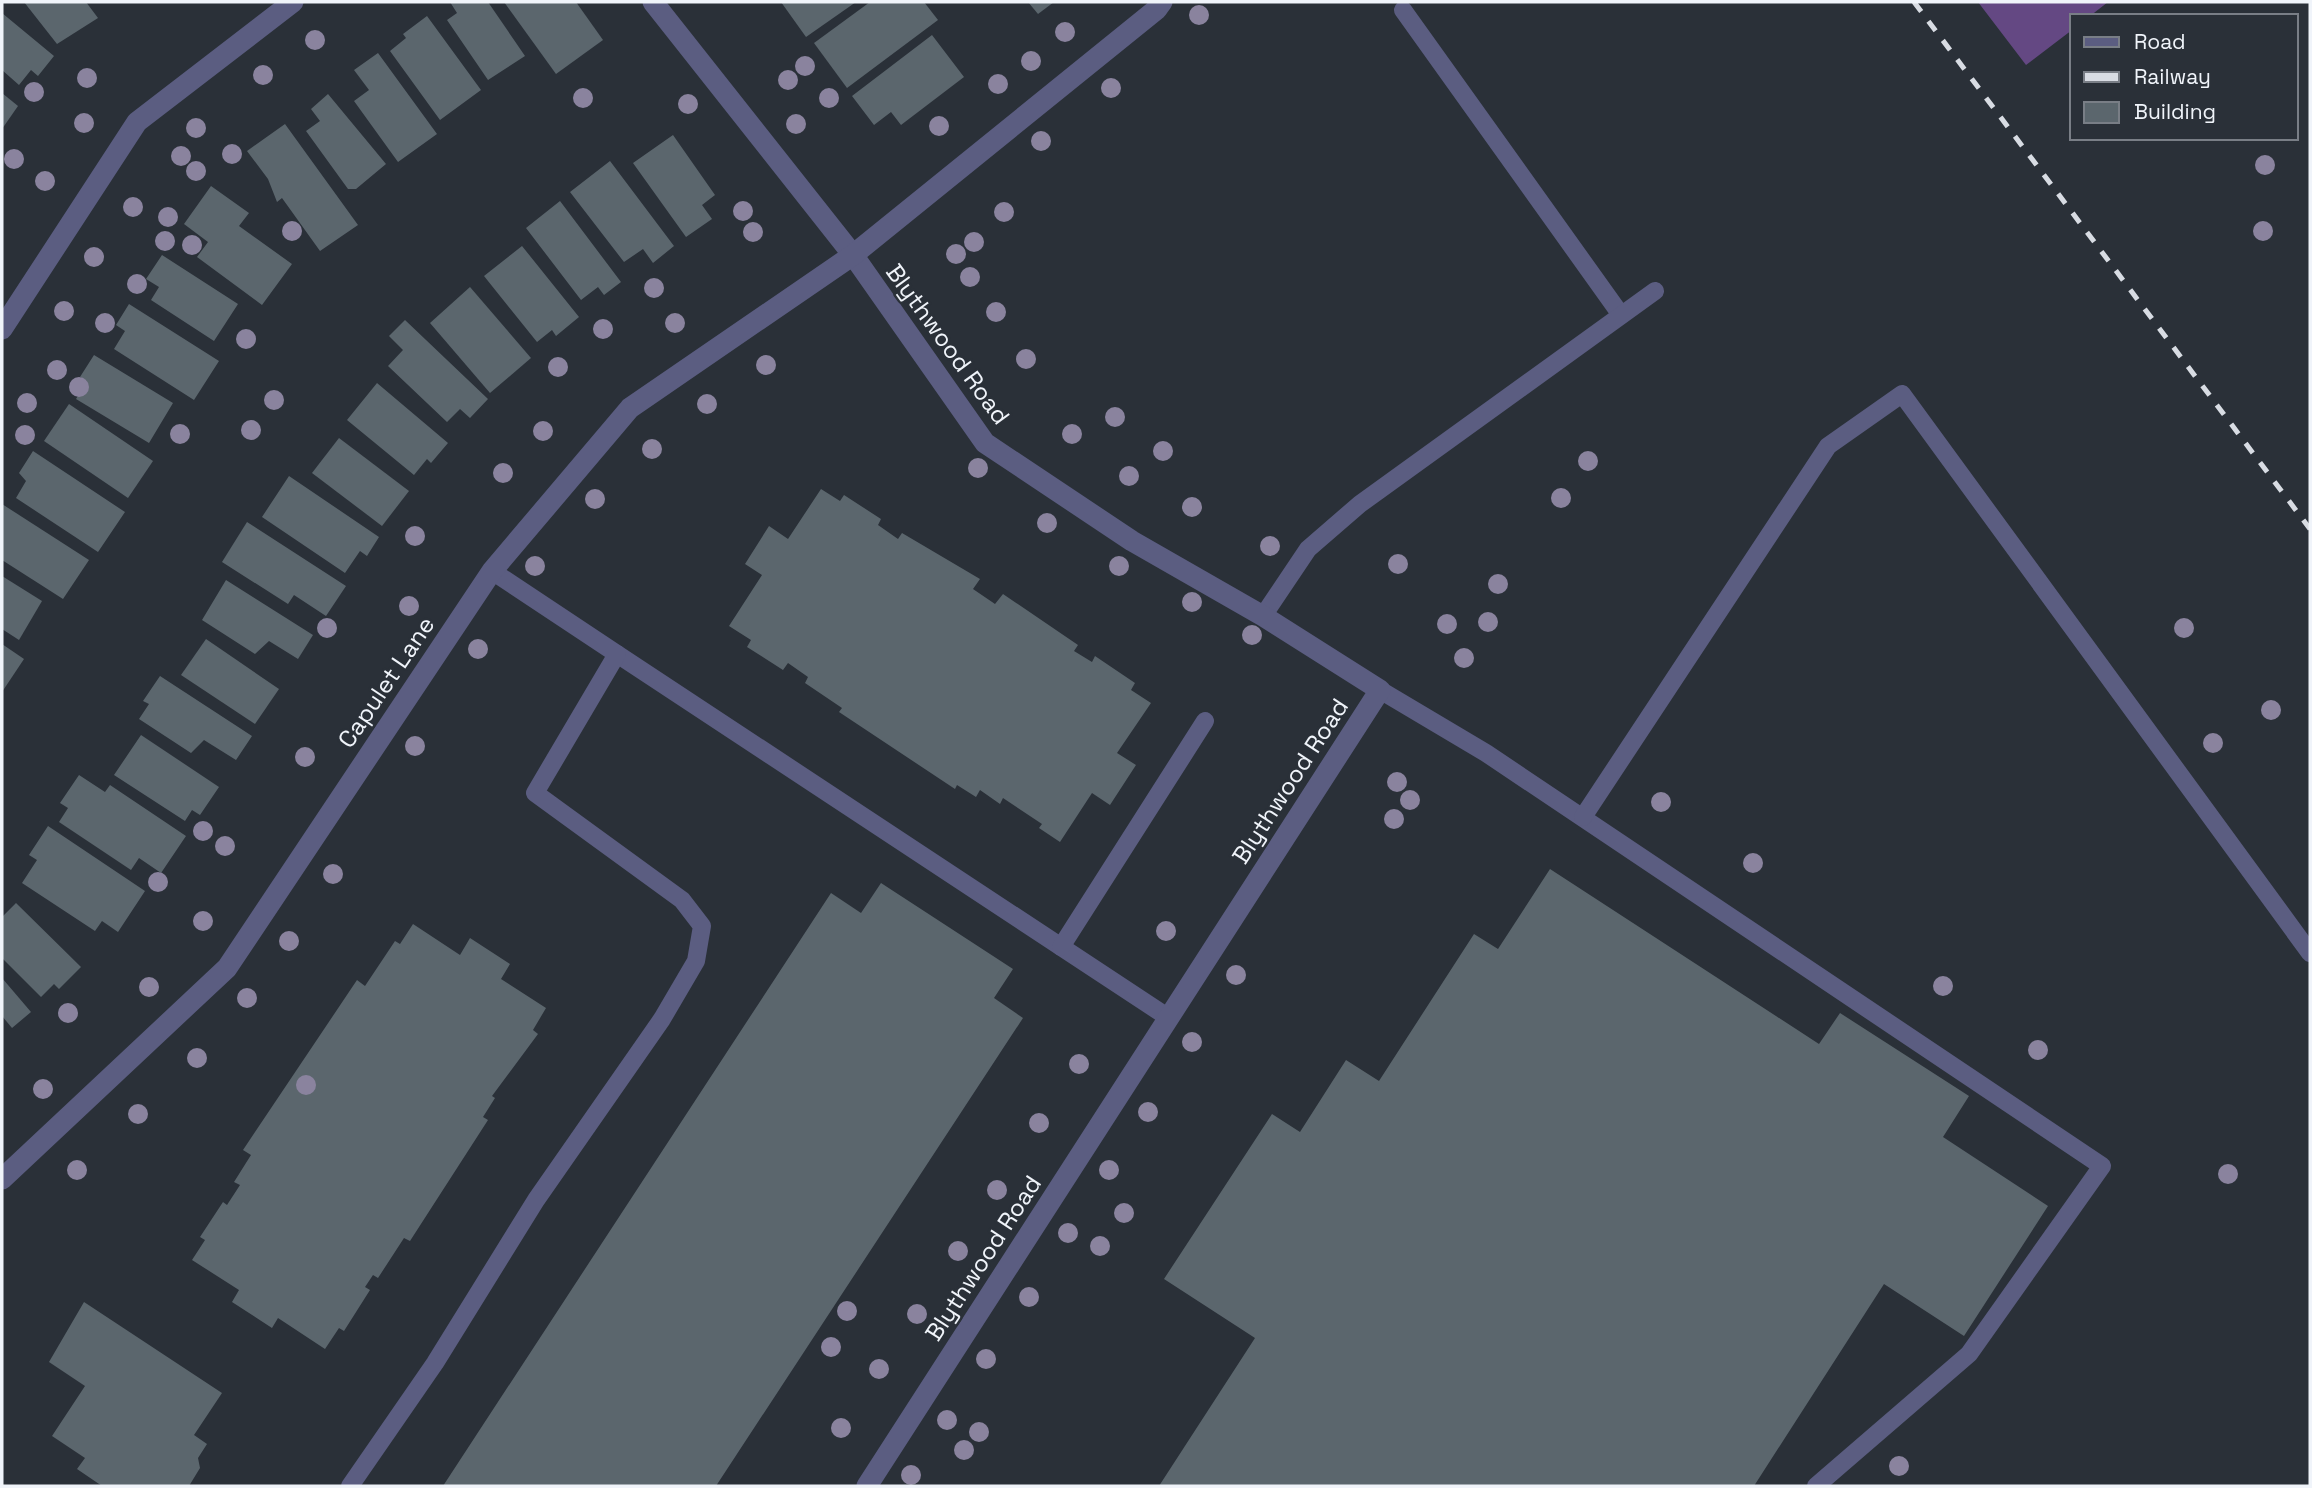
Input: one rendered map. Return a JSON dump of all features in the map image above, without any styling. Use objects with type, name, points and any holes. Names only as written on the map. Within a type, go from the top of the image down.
[{"type":"street","points":[[2,328],[137,122],[293,2]]},
{"type":"street","name":"Blythwood Road","points":[[653,2],[853,255],[985,443],[1132,541],[1263,616],[1380,690],[867,1486]]},
{"type":"street","name":"Blythwood Road","points":[[853,255],[1157,9],[1162,2]]},
{"type":"street","name":"Capulet Lane","points":[[2,1179],[226,968],[492,571],[630,408],[853,255]]},
{"type":"lane","points":[[1403,10],[1621,314]]},
{"type":"lane","points":[[1263,616],[1308,549],[1360,504],[1655,290]]},
{"type":"lane","points":[[1583,817],[1828,446],[1902,394],[2310,953]]},
{"type":"lane","points":[[492,571],[1169,1018]]},
{"type":"lane","points":[[350,1486],[435,1363],[536,1200],[662,1019],[696,961],[702,926],[682,900],[535,793],[617,654]]},
{"type":"lane","points":[[1380,690],[1486,753],[2102,1166],[1969,1354],[1816,1486]]},
{"type":"lane","points":[[1061,947],[1205,721]]},
{"type":"shaded area","points":[[1978,2],[2108,2],[2093,14],[2070,14],[2070,32],[2026,65]]},
{"type":"building","points":[[24,2],[86,2],[98,18],[57,44]]},
{"type":"building","points":[[450,2],[488,2],[525,56],[488,80],[447,20],[457,13]]},
{"type":"building","points":[[504,2],[576,2],[603,40],[556,74]]},
{"type":"building","points":[[781,2],[856,2],[806,37]]},
{"type":"building","points":[[870,2],[924,2],[938,20],[847,88],[814,43]]},
{"type":"building","points":[[1028,2],[1054,2],[1038,14]]},
{"type":"building","points":[[2,13],[54,56],[38,76],[31,70],[19,85],[2,70]]},
{"type":"building","points":[[427,16],[481,90],[440,120],[390,51],[406,38],[403,34]]},
{"type":"building","points":[[932,35],[964,77],[901,125],[891,112],[874,125],[852,96]]},
{"type":"building","points":[[378,53],[437,134],[398,162],[354,101],[369,90],[354,70]]},
{"type":"building","points":[[2,93],[18,106],[2,129]]},
{"type":"building","points":[[328,94],[386,164],[356,189],[348,189],[306,131],[320,121],[311,109]]},
{"type":"building","points":[[285,124],[358,225],[320,251],[282,198],[277,202],[268,179],[247,151]]},
{"type":"building","points":[[673,135],[715,195],[702,205],[712,219],[686,237],[633,163]]},
{"type":"building","points":[[610,161],[674,246],[653,263],[643,249],[624,262],[570,192]]},
{"type":"building","points":[[211,186],[249,213],[239,226],[292,264],[262,305],[197,257],[208,242],[184,224]]},
{"type":"building","points":[[560,201],[621,282],[604,295],[598,287],[581,300],[526,228]]},
{"type":"building","points":[[522,246],[579,317],[556,336],[552,330],[537,342],[484,276]]},
{"type":"building","points":[[162,255],[238,304],[214,341],[151,300],[159,287],[146,279]]},
{"type":"building","points":[[470,287],[531,358],[490,393],[430,323]]},
{"type":"building","points":[[129,304],[219,361],[194,400],[114,349],[125,331],[116,325]]},
{"type":"building","points":[[405,320],[488,399],[470,418],[460,409],[447,422],[388,366],[403,350],[389,336]]},
{"type":"building","points":[[94,355],[173,403],[149,443],[76,399],[87,381],[80,377]]},
{"type":"building","points":[[377,383],[448,443],[431,463],[427,459],[414,475],[347,420]]},
{"type":"building","points":[[69,404],[153,461],[128,498],[44,441]]},
{"type":"building","points":[[339,438],[409,491],[382,526],[312,473]]},
{"type":"building","points":[[33,451],[125,512],[98,552],[16,498],[26,481],[19,473]]},
{"type":"building","points":[[289,476],[379,537],[367,556],[360,551],[345,573],[262,517]]},
{"type":"building","points":[[821,489],[840,501],[844,495],[881,519],[878,525],[898,539],[902,533],[980,579],[973,589],[995,604],[1003,594],[1078,645],[1074,651],[1092,662],[1095,656],[1135,683],[1131,690],[1151,703],[1117,753],[1136,765],[1110,805],[1092,793],[1060,842],[1039,828],[1042,824],[1003,798],[1000,804],[980,790],[976,797],[957,785],[955,789],[839,712],[842,708],[805,683],[808,677],[788,663],[783,670],[747,647],[751,640],[729,626],[762,575],[745,564],[769,526],[788,539]]},
{"type":"building","points":[[2,504],[89,560],[63,599],[2,560]]},
{"type":"building","points":[[247,522],[346,586],[326,616],[294,595],[288,604],[222,562]]},
{"type":"building","points":[[2,576],[42,601],[19,640],[2,629]]},
{"type":"building","points":[[226,580],[313,635],[298,659],[269,641],[255,654],[202,620]]},
{"type":"building","points":[[206,639],[279,689],[255,724],[181,675]]},
{"type":"building","points":[[2,644],[24,659],[2,692]]},
{"type":"building","points":[[160,676],[252,736],[236,760],[204,740],[191,753],[139,719],[149,704],[143,701]]},
{"type":"building","points":[[141,735],[219,787],[200,815],[192,810],[185,821],[114,775]]},
{"type":"building","points":[[79,775],[105,792],[110,785],[186,836],[161,873],[139,858],[131,870],[59,822],[68,808],[60,803]]},
{"type":"building","points":[[48,826],[145,891],[118,932],[102,921],[95,931],[22,883],[37,860],[29,855]]},
{"type":"building","points":[[1550,869],[1819,1044],[1840,1013],[1969,1096],[1943,1137],[2048,1206],[1964,1336],[1884,1284],[1754,1486],[1159,1486],[1255,1338],[1164,1279],[1272,1114],[1300,1132],[1346,1060],[1379,1081],[1474,934],[1498,949]]},
{"type":"building","points":[[881,883],[1013,969],[994,998],[1023,1018],[716,1486],[443,1486],[831,893],[861,913]]},
{"type":"building","points":[[16,903],[81,967],[59,989],[54,984],[41,997],[2,958],[2,917]]},
{"type":"building","points":[[413,924],[460,955],[470,938],[510,964],[501,979],[546,1008],[533,1030],[538,1034],[492,1096],[495,1098],[483,1117],[488,1120],[410,1241],[404,1238],[378,1278],[373,1275],[365,1287],[370,1290],[344,1331],[339,1328],[325,1349],[278,1318],[272,1328],[232,1302],[239,1290],[192,1260],[205,1240],[200,1237],[223,1202],[227,1205],[240,1185],[234,1182],[251,1155],[243,1150],[357,980],[365,986],[395,941],[400,944]]},
{"type":"building","points":[[2,978],[31,1012],[12,1028],[2,1016]]},
{"type":"building","points":[[84,1302],[222,1393],[194,1435],[207,1444],[198,1458],[200,1468],[189,1486],[102,1486],[77,1469],[85,1458],[52,1436],[85,1386],[49,1362]]},
{"type":"railway","points":[[1914,2],[2310,529]]}]
